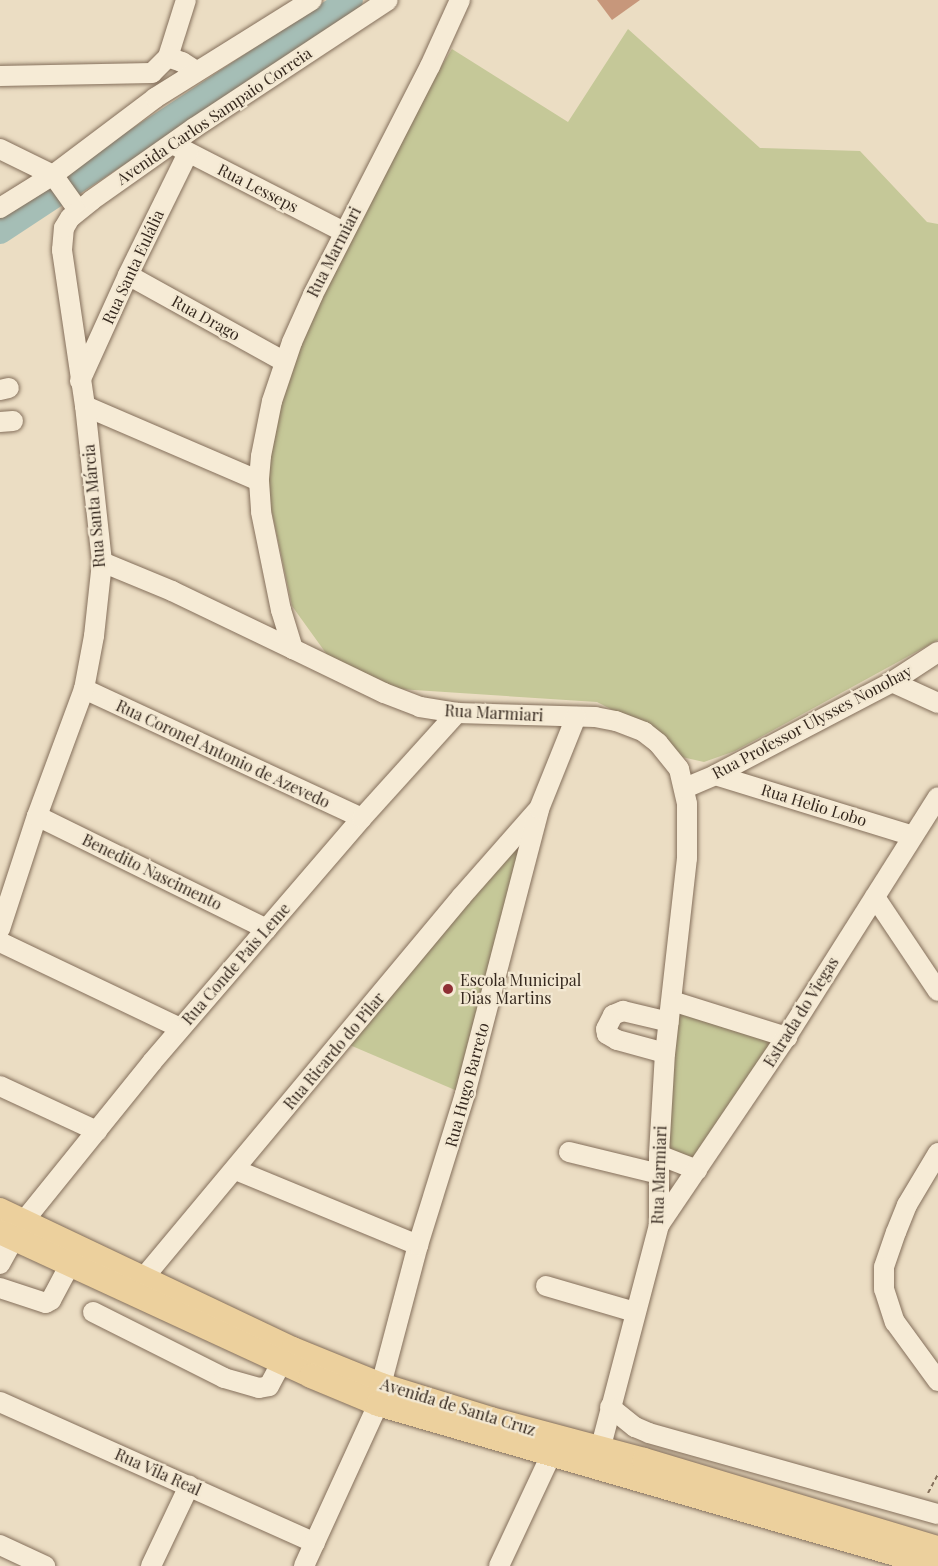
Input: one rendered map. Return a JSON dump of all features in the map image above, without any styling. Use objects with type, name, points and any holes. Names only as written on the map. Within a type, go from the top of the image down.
[{"type":"main road","name":"Avenida de Santa Cruz","points":[[0,1210],[12,1231],[70,1265],[137,1285],[282,1362],[551,1455],[598,1457],[881,1558],[937,1566]]},
{"type":"main road","name":"Avenida de Santa Cruz","points":[[12,1231],[293,1349],[380,1395],[598,1457],[938,1548]]},
{"type":"street","points":[[155,98],[151,86],[152,73],[168,57],[186,0]]},
{"type":"street","points":[[0,208],[54,176],[155,98],[312,0]]},
{"type":"street","name":"Avenida Carlos Sampaio Correia","points":[[62,250],[64,228],[75,204],[180,148],[388,0]]},
{"type":"street","name":"Rua Marmiari","points":[[460,0],[430,66],[301,319],[272,401],[259,481],[261,512],[272,574],[293,649],[399,700],[420,707],[457,713],[576,717],[616,721],[644,732],[670,756],[679,769],[685,788],[688,821],[687,858],[665,1053],[659,1165],[659,1225],[598,1457]]},
{"type":"street","points":[[168,57],[196,71]]},
{"type":"street","points":[[0,76],[152,73]]},
{"type":"street","name":"Rua Lesseps","points":[[180,148],[344,232]]},
{"type":"street","name":"Rua Santa Eulália","points":[[80,381],[128,275],[180,148]]},
{"type":"street","points":[[0,149],[54,176],[75,204]]},
{"type":"street","name":"Rua Santa Márcia","points":[[0,929],[37,816],[84,689],[94,636],[102,562],[85,406],[62,250]]},
{"type":"street","name":"Rua Drago","points":[[128,275],[285,362]]},
{"type":"street","points":[[85,406],[259,481]]},
{"type":"street","points":[[102,562],[172,591],[293,649]]},
{"type":"street","name":"Rua Professor Ulysses Nonohay","points":[[685,788],[715,775],[892,682],[938,652]]},
{"type":"street","points":[[892,682],[938,703]]},
{"type":"street","name":"Rua Coronel Antonio de Azevedo","points":[[84,689],[362,818]]},
{"type":"street","name":"Rua Conde Pais Leme","points":[[0,1264],[12,1231],[180,1028],[362,818],[457,713]]},
{"type":"street","name":"Rua Hugo Barreto","points":[[304,1566],[380,1395],[418,1245],[465,1094],[539,809],[576,717]]},
{"type":"street","name":"Rua Helio Lobo","points":[[715,775],[913,836]]},
{"type":"street","name":"Estrada do Viegas","points":[[659,1225],[787,1037],[814,990],[938,797]]},
{"type":"street","name":"Rua Ricardo do Pilar","points":[[137,1285],[236,1170],[462,896],[539,809]]},
{"type":"street","name":"Benedito Nascimento","points":[[37,816],[267,929]]},
{"type":"street","points":[[875,897],[938,991]]},
{"type":"street","points":[[0,942],[180,1028]]},
{"type":"street","points":[[672,1001],[787,1037]]},
{"type":"street","points":[[665,1053],[617,1040],[607,1034],[606,1029],[613,1015],[623,1011],[669,1022]]},
{"type":"street","points":[[0,1086],[97,1131]]},
{"type":"street","points":[[569,1152],[697,1170]]},
{"type":"street","points":[[938,1153],[907,1205],[896,1232],[885,1267],[884,1289],[895,1322],[938,1382]]},
{"type":"street","points":[[236,1170],[418,1245]]},
{"type":"street","points":[[0,1288],[46,1303],[51,1300],[70,1265]]},
{"type":"street","points":[[546,1286],[635,1312]]},
{"type":"street","points":[[93,1312],[224,1378],[259,1388],[269,1386],[282,1362]]},
{"type":"street","name":"Rua Vila Real","points":[[0,1402],[315,1542]]},
{"type":"street","points":[[610,1407],[635,1427],[650,1433],[928,1512]]},
{"type":"street","points":[[499,1566],[551,1455]]},
{"type":"street","points":[[151,1566],[189,1486]]},
{"type":"street","points":[[0,1545],[21,1561],[45,1566]]},
{"type":"path","points":[[928,1512],[938,1474]]},
{"type":"green space","points":[[628,29],[760,148],[860,151],[927,222],[938,224],[938,640],[735,751],[704,762],[673,755],[640,724],[597,702],[399,689],[328,656],[292,606],[267,489],[277,402],[307,314],[404,127],[452,49],[568,122]]},
{"type":"green space","points":[[534,821],[462,1093],[345,1043]]},
{"type":"green space","points":[[673,1007],[778,1038],[695,1165],[664,1154]]},
{"type":"building","points":[[597,0],[640,0],[612,20]]},
{"type":"waterway","points":[[0,231],[350,0]]},
{"type":"place","name":"Escola Municipal Dias Martins","points":[[448,989]]}]
